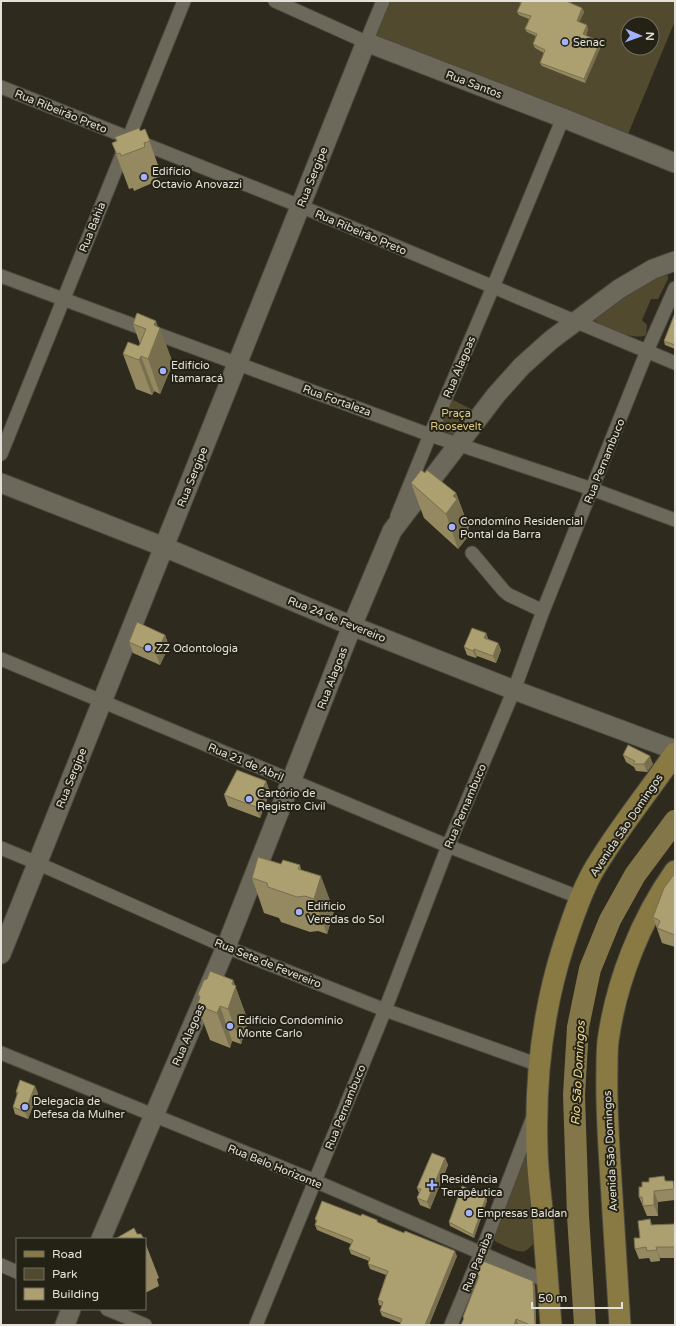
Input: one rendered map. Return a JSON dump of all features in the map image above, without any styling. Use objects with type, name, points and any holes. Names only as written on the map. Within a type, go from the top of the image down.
[{"type":"main road","name":"Avenida São Domingos","points":[[551,1325],[537,1147],[536,1108],[539,1065],[546,1015],[557,966],[591,874],[611,843],[674,757]]},
{"type":"main road","name":"Avenida São Domingos","points":[[620,1325],[606,1091],[608,1042],[617,999],[630,956],[644,922],[661,891],[675,871]]},
{"type":"street","name":"Rua Bahia","points":[[1,454],[184,1]]},
{"type":"street","name":"Rua Santos","points":[[275,1],[366,42],[675,162]]},
{"type":"street","name":"Rua Sergipe","points":[[1,954],[383,1]]},
{"type":"street","name":"Rua Ribeirão Preto","points":[[1,87],[300,206],[675,363]]},
{"type":"street","name":"Rua Alagoas","points":[[101,1238],[226,947],[352,626],[430,435],[563,118]]},
{"type":"street","points":[[392,531],[457,444],[496,395],[522,366],[551,340],[619,289],[653,269],[675,261]]},
{"type":"street","name":"Rua Fortaleza","points":[[1,276],[430,435],[675,520]]},
{"type":"street","name":"Rua Pernambuco","points":[[256,1325],[385,1010],[448,846],[514,690],[543,611],[647,351],[675,288]]},
{"type":"street","name":"Rua 24 de Fevereiro","points":[[1,483],[164,548],[352,626],[514,690],[674,757]]},
{"type":"street","points":[[472,553],[504,591],[509,595],[543,611]]},
{"type":"street","name":"Rua 21 de Abril","points":[[1,659],[448,846],[581,898]]},
{"type":"street","name":"Rua Sete de Fevereiro","points":[[1,848],[226,947],[385,1010],[539,1065]]},
{"type":"street","name":"Rua Belo Horizonte","points":[[1,1053],[315,1182],[548,1282]]},
{"type":"street","name":"Rua Paraiba","points":[[450,1325],[481,1253],[536,1108]]},
{"type":"street","points":[[1,1265],[16,1272]]},
{"type":"street","points":[[65,1325],[71,1310]]},
{"type":"street","points":[[110,1310],[145,1325]]},
{"type":"green space","points":[[389,1],[675,1],[675,21],[626,139],[374,35]]},
{"type":"green space","points":[[664,274],[668,276],[668,279],[658,299],[651,299],[642,320],[647,325],[646,335],[634,336],[619,333],[594,320],[595,316],[648,279]]},
{"type":"green space","name":"Praça Roosevelt","points":[[449,398],[479,413],[461,438],[436,428]]},
{"type":"green space","points":[[525,1156],[528,1156],[535,1242],[528,1249],[522,1252],[495,1241],[494,1237]]},
{"type":"building","name":"Senac","points":[[522,1],[569,1],[568,2],[582,8],[577,21],[587,25],[583,34],[600,42],[584,79],[540,63],[545,50],[533,44],[537,34],[525,29],[531,16],[517,12]]},
{"type":"building","points":[[139,128],[140,131],[145,129],[150,141],[144,143],[145,147],[121,156],[120,153],[117,154],[112,143],[117,141],[115,137]]},
{"type":"building","points":[[137,313],[156,321],[154,325],[160,328],[148,359],[141,356],[139,360],[123,354],[128,342],[139,346],[146,329],[133,324]]},
{"type":"building","points":[[675,313],[675,345],[664,341]]},
{"type":"building","points":[[421,470],[425,473],[427,470],[456,493],[453,496],[457,499],[446,514],[411,483]]},
{"type":"building","points":[[137,622],[165,635],[156,654],[129,642]]},
{"type":"building","points":[[472,628],[486,633],[484,638],[498,643],[493,656],[464,647]]},
{"type":"building","points":[[628,745],[650,756],[644,764],[633,764],[635,761],[623,755]]},
{"type":"building","points":[[237,770],[266,781],[256,807],[224,795]]},
{"type":"building","points":[[258,857],[281,864],[283,860],[300,865],[298,869],[321,876],[314,899],[305,896],[297,897],[268,887],[267,883],[252,878]]},
{"type":"building","points":[[675,873],[675,935],[657,928],[660,921],[653,917],[664,888]]},
{"type":"building","points":[[210,971],[233,980],[232,984],[236,986],[228,1009],[220,1006],[217,1013],[197,1005],[200,997],[198,994]]},
{"type":"building","points":[[20,1080],[35,1086],[25,1112],[13,1107]]},
{"type":"building","points":[[432,1153],[445,1158],[427,1202],[417,1198],[421,1189],[417,1188]]},
{"type":"building","points":[[664,1176],[665,1181],[673,1181],[674,1189],[654,1191],[654,1205],[643,1206],[642,1197],[639,1197],[639,1187],[642,1187],[642,1182],[649,1182],[649,1178]]},
{"type":"building","name":"Empresas Baldan","points":[[462,1186],[486,1197],[473,1235],[449,1222]]},
{"type":"building","points":[[322,1201],[361,1216],[362,1214],[404,1233],[405,1231],[455,1251],[425,1325],[400,1325],[402,1319],[380,1311],[383,1302],[378,1300],[388,1271],[368,1264],[370,1258],[349,1249],[353,1240],[315,1225],[317,1220],[315,1219]]},
{"type":"building","points":[[650,1219],[651,1225],[675,1224],[675,1247],[656,1247],[657,1250],[647,1251],[646,1247],[635,1249],[634,1238],[640,1238],[638,1221]]},
{"type":"building","points":[[134,1228],[137,1234],[141,1234],[143,1238],[117,1238]]},
{"type":"building","points":[[483,1261],[533,1281],[535,1325],[530,1325],[516,1319],[514,1325],[461,1325]]},
{"type":"waterway","name":"Rio São Domingos","points":[[585,1325],[578,1216],[574,1095],[578,1027],[590,969],[610,920],[635,875],[675,821]]},
{"type":"place","name":"Senac","points":[[565,42]]},
{"type":"place","name":"Edifício Octavio Anovazzi","points":[[144,177]]},
{"type":"place","name":"Edifício Itamaracá","points":[[163,371]]},
{"type":"place","name":"Condomíno Residencial Pontal da Barra","points":[[452,527]]},
{"type":"place","name":"ZZ Odontologia","points":[[148,648]]},
{"type":"place","name":"Cartório de Registro Civil","points":[[249,799]]},
{"type":"place","name":"Edifício Veredas do Sol","points":[[299,912]]},
{"type":"place","name":"Edifício Condomínio Monte Carlo","points":[[230,1026]]},
{"type":"place","name":"Delegacia de Defesa da Mulher","points":[[25,1107]]},
{"type":"place","name":"Residência Terapêutica","points":[[432,1185]]},
{"type":"place","name":"Empresas Baldan","points":[[469,1213]]}]
